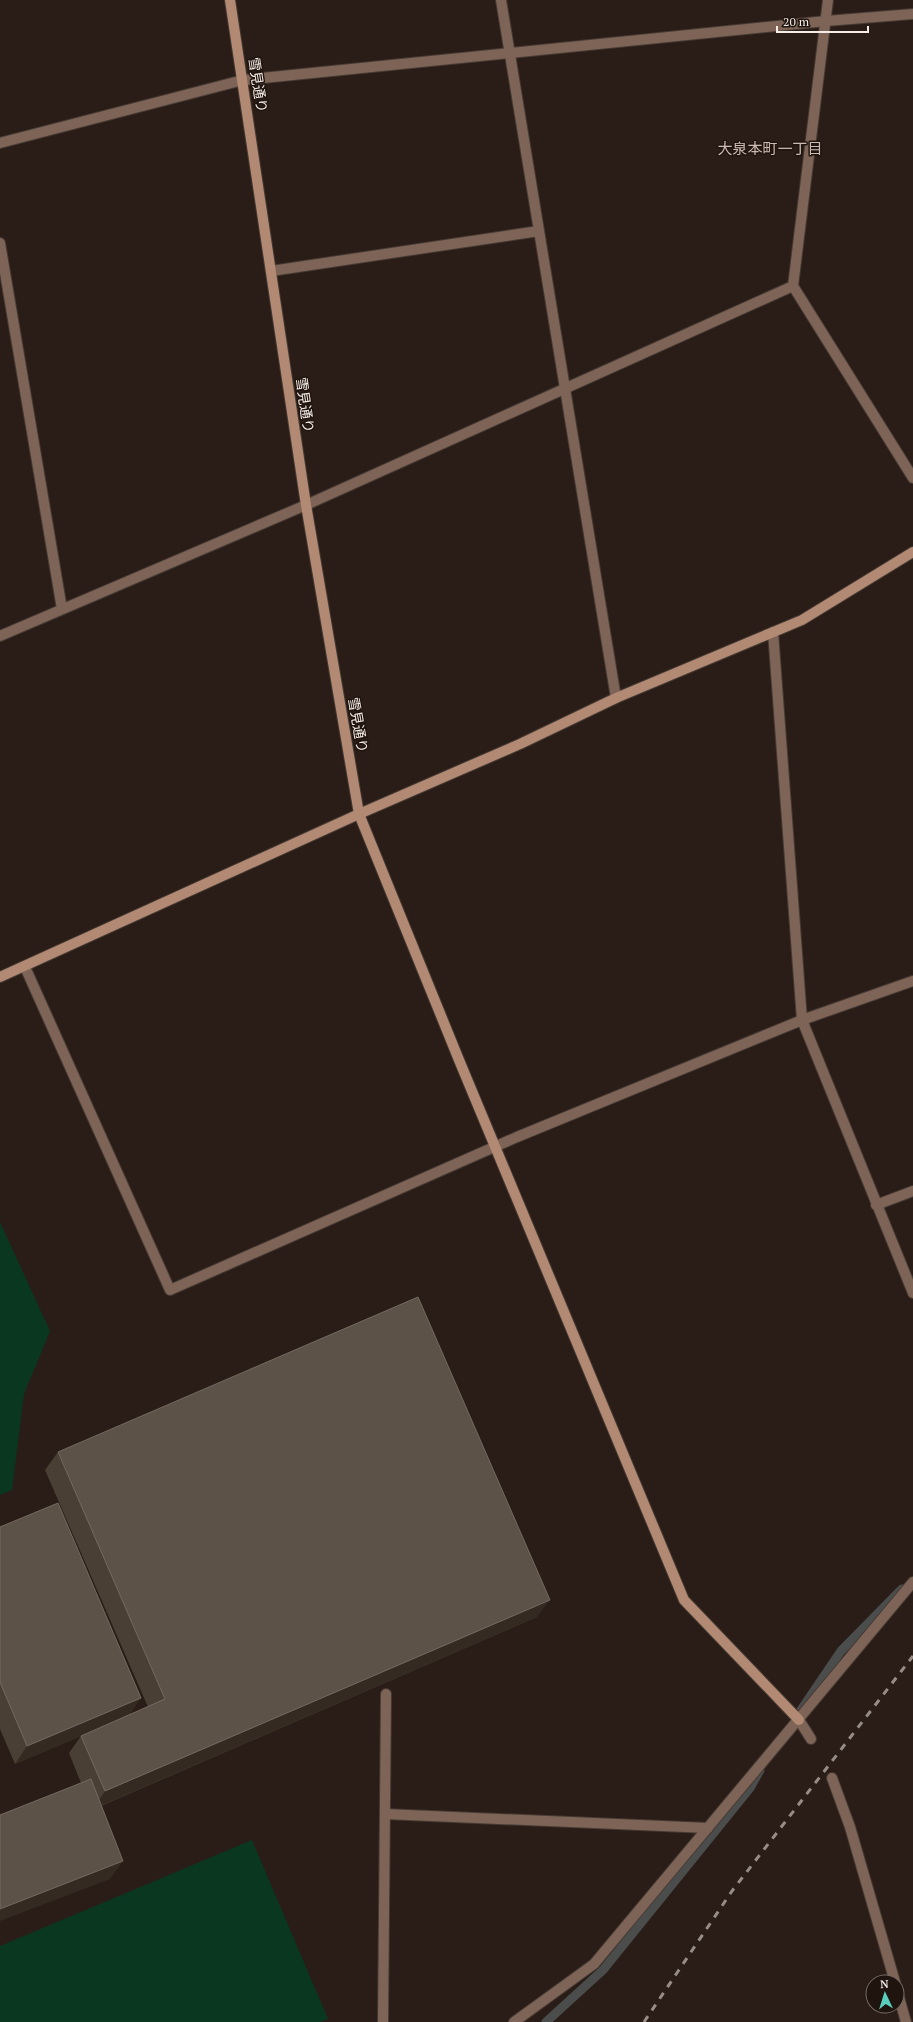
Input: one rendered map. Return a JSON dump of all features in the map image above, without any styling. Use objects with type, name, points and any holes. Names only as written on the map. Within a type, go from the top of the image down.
[{"type":"street","name":"雪見通り","points":[[230,0],[306,505],[359,814],[684,1600],[799,1720]]},
{"type":"street","points":[[501,0],[616,698]]},
{"type":"street","points":[[828,0],[793,286],[913,478]]},
{"type":"street","points":[[0,143],[243,80],[826,21],[913,14]]},
{"type":"street","points":[[271,270],[539,232]]},
{"type":"street","points":[[0,243],[62,609]]},
{"type":"street","points":[[0,636],[306,505],[793,286]]},
{"type":"street","points":[[0,977],[25,967],[359,814],[520,744],[616,698],[802,620],[913,552]]},
{"type":"street","points":[[773,632],[802,1020],[913,1293]]},
{"type":"street","points":[[25,967],[170,1290],[495,1146],[802,1020],[913,981]]},
{"type":"street","points":[[876,1205],[913,1191]]},
{"type":"street","points":[[514,2022],[594,1964],[913,1582]]},
{"type":"street","points":[[383,2022],[386,1694]]},
{"type":"street","points":[[799,1720],[811,1738]]},
{"type":"street","points":[[832,1778],[850,1827],[893,1974]]},
{"type":"street","points":[[385,1814],[708,1828]]},
{"type":"street","points":[[908,2022],[913,2018]]},
{"type":"green space","points":[[0,1222],[50,1331],[24,1394],[12,1490],[0,1495]]},
{"type":"green space","points":[[252,1840],[328,2019],[320,2022],[0,2022],[0,1946]]},
{"type":"building","points":[[418,1297],[550,1600],[105,1791],[81,1736],[165,1699],[58,1452]]},
{"type":"building","points":[[58,1503],[141,1698],[27,1746],[0,1682],[0,1527]]},
{"type":"building","points":[[91,1779],[123,1861],[0,1909],[0,1815]]},
{"type":"waterway","points":[[799,1713],[841,1651],[902,1589]]},
{"type":"waterway","points":[[546,2022],[603,1970],[750,1788],[760,1770]]},
{"type":"railway","points":[[644,2022],[732,1891],[913,1656]]},
{"type":"district","name":"大泉本町一丁目","points":[[770,149]]}]
